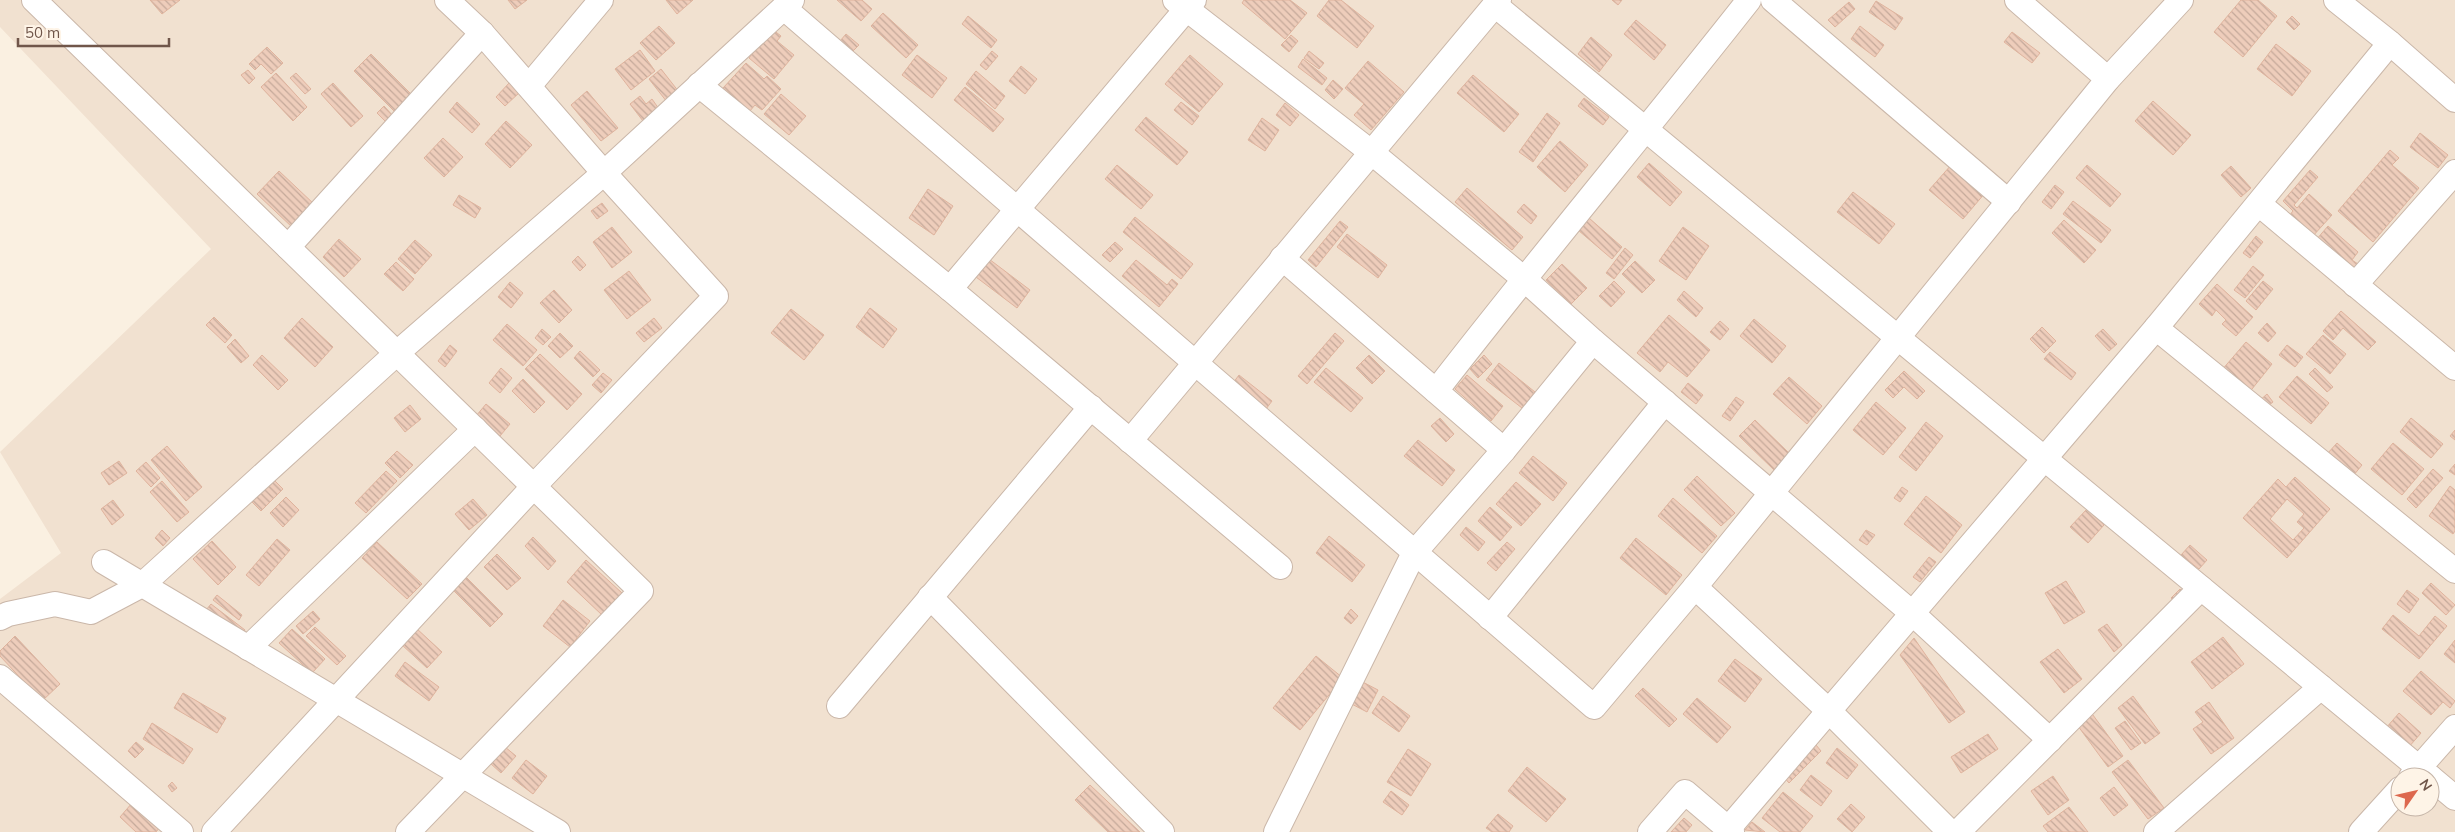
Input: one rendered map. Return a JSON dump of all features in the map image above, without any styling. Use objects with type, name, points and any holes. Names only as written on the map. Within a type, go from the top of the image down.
[{"type":"street","points":[[34,0],[641,591],[408,832]]},
{"type":"street","points":[[214,832],[534,486],[716,296],[604,173],[482,33],[447,0]]},
{"type":"street","points":[[528,86],[601,0]]},
{"type":"street","points":[[1436,391],[1523,278],[1647,130],[1749,0]]},
{"type":"street","points":[[1773,0],[2009,202]]},
{"type":"street","points":[[2017,0],[2108,79]]},
{"type":"street","points":[[0,618],[8,614],[54,604],[90,612],[142,585],[398,353],[604,173],[788,4],[1017,209],[1594,707],[1695,587],[1770,492],[1898,338],[2108,79],[2181,0]]},
{"type":"street","points":[[2336,0],[2390,43],[2455,100]]},
{"type":"street","points":[[1130,440],[1497,2],[1647,130],[2321,687],[2413,767]]},
{"type":"street","points":[[950,289],[1185,3],[1371,152],[1523,278],[1593,341],[1912,613],[2050,740]]},
{"type":"street","points":[[288,247],[482,33]]},
{"type":"street","points":[[1650,832],[1685,792],[1730,830],[1912,613],[2156,328],[2390,43]]},
{"type":"street","points":[[700,85],[950,289],[1280,567]]},
{"type":"street","points":[[2355,285],[2455,172]]},
{"type":"street","points":[[2259,204],[2455,368]]},
{"type":"street","points":[[1282,258],[1504,450]]},
{"type":"street","points":[[2156,328],[2455,571]]},
{"type":"street","points":[[1276,832],[1414,553],[1504,450],[1593,341]]},
{"type":"street","points":[[1490,618],[1665,402]]},
{"type":"street","points":[[839,706],[1091,407]]},
{"type":"street","points":[[248,648],[475,429]]},
{"type":"street","points":[[104,562],[558,832]]},
{"type":"street","points":[[1695,587],[1829,711],[1950,832]]},
{"type":"street","points":[[1958,832],[2201,588]]},
{"type":"street","points":[[930,598],[1162,832]]},
{"type":"street","points":[[0,677],[181,832]]},
{"type":"street","points":[[2156,832],[2321,687]]},
{"type":"street","points":[[2428,767],[2455,727]]},
{"type":"street","points":[[2440,788],[2455,798]]},
{"type":"street","points":[[2361,832],[2390,800]]},
{"type":"shaded area","points":[[0,0],[2455,0],[2455,832],[0,832],[0,599],[61,553],[0,452],[211,249],[0,27]]},
{"type":"building","points":[[150,0],[180,0],[162,14]]},
{"type":"building","points":[[508,0],[527,0],[515,9]]},
{"type":"building","points":[[666,0],[693,0],[677,14]]},
{"type":"building","points":[[837,0],[862,0],[872,9],[861,21]]},
{"type":"building","points":[[1244,0],[1290,0],[1307,13],[1285,39],[1242,3]]},
{"type":"building","points":[[1329,0],[1341,0],[1374,26],[1357,48],[1317,16]]},
{"type":"building","points":[[1612,0],[1622,0],[1618,5]]},
{"type":"building","points":[[2241,0],[2258,0],[2277,16],[2243,57],[2214,32]]},
{"type":"building","points":[[1876,1],[1903,18],[1895,30],[1869,12]]},
{"type":"building","points":[[1849,2],[1855,9],[1835,27],[1828,20]]},
{"type":"building","points":[[883,13],[918,45],[906,58],[871,26]]},
{"type":"building","points":[[968,16],[997,40],[991,48],[962,24]]},
{"type":"building","points":[[2292,16],[2300,24],[2294,30],[2286,22]]},
{"type":"building","points":[[1636,20],[1666,45],[1654,60],[1624,34]]},
{"type":"building","points":[[659,26],[675,43],[656,60],[640,43]]},
{"type":"building","points":[[1860,26],[1884,45],[1875,57],[1851,39]]},
{"type":"building","points":[[772,29],[781,36],[777,41],[794,55],[774,79],[749,58]]},
{"type":"building","points":[[2012,32],[2040,53],[2032,63],[2004,42]]},
{"type":"building","points":[[846,34],[859,45],[853,51],[840,41]]},
{"type":"building","points":[[1291,35],[1298,41],[1289,52],[1281,45]]},
{"type":"building","points":[[1591,37],[1612,55],[1599,72],[1578,54]]},
{"type":"building","points":[[2276,44],[2311,71],[2292,96],[2257,69]]},
{"type":"building","points":[[267,47],[283,63],[271,74],[261,64],[255,70],[249,64]]},
{"type":"building","points":[[640,50],[655,71],[631,90],[615,69]]},
{"type":"building","points":[[992,51],[998,56],[986,70],[980,65]]},
{"type":"building","points":[[1309,51],[1324,63],[1319,69],[1304,58]]},
{"type":"building","points":[[371,54],[416,99],[399,116],[354,71]]},
{"type":"building","points":[[917,55],[947,78],[932,98],[902,75]]},
{"type":"building","points":[[1190,55],[1223,84],[1199,112],[1165,84]]},
{"type":"building","points":[[1303,59],[1327,78],[1322,85],[1298,67]]},
{"type":"building","points":[[1368,61],[1404,92],[1371,130],[1354,115],[1364,104],[1345,88]]},
{"type":"building","points":[[746,63],[764,79],[767,76],[781,89],[762,110],[755,105],[749,112],[723,88]]},
{"type":"building","points":[[1021,66],[1037,79],[1025,94],[1009,81]]},
{"type":"building","points":[[661,69],[679,92],[667,102],[649,79]]},
{"type":"building","points":[[248,70],[255,78],[249,84],[241,75]]},
{"type":"building","points":[[976,71],[1005,96],[995,109],[966,84]]},
{"type":"building","points":[[276,73],[307,107],[293,121],[261,87]]},
{"type":"building","points":[[296,73],[311,89],[305,94],[290,78]]},
{"type":"building","points":[[1473,75],[1519,114],[1504,132],[1457,93]]},
{"type":"building","points":[[1333,80],[1343,89],[1334,99],[1325,90]]},
{"type":"building","points":[[510,82],[520,92],[505,106],[496,97]]},
{"type":"building","points":[[333,83],[363,116],[351,127],[321,94]]},
{"type":"building","points":[[965,87],[1004,119],[993,132],[954,100]]},
{"type":"building","points":[[587,91],[618,128],[601,141],[571,105]]},
{"type":"building","points":[[781,94],[806,116],[789,135],[764,114]]},
{"type":"building","points":[[640,96],[646,104],[652,99],[659,109],[643,121],[630,104]]},
{"type":"building","points":[[1584,98],[1609,117],[1603,125],[1578,106]]},
{"type":"building","points":[[2153,101],[2191,135],[2173,155],[2135,121]]},
{"type":"building","points":[[457,102],[480,124],[472,133],[449,112]]},
{"type":"building","points":[[1181,102],[1199,116],[1192,125],[1174,110]]},
{"type":"building","points":[[1285,103],[1299,115],[1290,126],[1276,115]]},
{"type":"building","points":[[384,106],[395,118],[389,125],[377,113]]},
{"type":"building","points":[[1547,113],[1560,123],[1533,162],[1519,152]]},
{"type":"building","points":[[1146,117],[1188,152],[1177,165],[1135,130]]},
{"type":"building","points":[[1262,118],[1279,130],[1265,151],[1248,140]]},
{"type":"building","points":[[506,121],[532,145],[510,168],[485,144]]},
{"type":"building","points":[[2420,133],[2448,155],[2438,168],[2410,147]]},
{"type":"building","points":[[443,138],[463,157],[444,177],[424,158]]},
{"type":"building","points":[[1560,141],[1588,165],[1565,192],[1537,167]]},
{"type":"building","points":[[2390,150],[2399,158],[2392,165],[2419,188],[2373,242],[2338,211]]},
{"type":"building","points":[[1649,163],[1682,192],[1670,206],[1637,177]]},
{"type":"building","points":[[1952,164],[1985,193],[1963,219],[1929,190]]},
{"type":"building","points":[[1117,165],[1153,195],[1141,209],[1105,179]]},
{"type":"building","points":[[2087,165],[2121,194],[2110,207],[2076,178]]},
{"type":"building","points":[[2231,166],[2251,188],[2241,197],[2221,175]]},
{"type":"building","points":[[2310,170],[2318,177],[2294,205],[2297,208],[2309,194],[2332,215],[2312,237],[2289,216],[2293,211],[2283,201]]},
{"type":"building","points":[[279,171],[315,205],[293,228],[257,194]]},
{"type":"building","points":[[2055,185],[2064,192],[2051,209],[2042,202]]},
{"type":"building","points":[[1467,188],[1523,237],[1512,250],[1455,202]]},
{"type":"building","points":[[928,189],[953,206],[934,235],[909,218]]},
{"type":"building","points":[[1853,192],[1895,224],[1879,244],[1837,212]]},
{"type":"building","points":[[459,195],[481,208],[475,218],[453,205]]},
{"type":"building","points":[[2073,201],[2111,230],[2101,243],[2063,214]]},
{"type":"building","points":[[602,203],[608,211],[597,219],[591,211]]},
{"type":"building","points":[[1524,204],[1537,216],[1531,224],[1517,212]]},
{"type":"building","points":[[1135,217],[1193,264],[1181,279],[1123,232]]},
{"type":"building","points":[[1589,218],[1622,247],[1612,259],[1578,230]]},
{"type":"building","points":[[2064,220],[2096,250],[2084,263],[2052,233]]},
{"type":"building","points":[[1340,221],[1348,227],[1316,267],[1308,260]]},
{"type":"building","points":[[2328,226],[2358,252],[2352,260],[2358,264],[2352,270],[2316,240]]},
{"type":"building","points":[[612,227],[632,252],[612,268],[593,242]]},
{"type":"building","points":[[1683,227],[1709,246],[1686,280],[1659,261]]},
{"type":"building","points":[[1347,234],[1387,265],[1378,278],[1337,247]]},
{"type":"building","points":[[2256,236],[2263,242],[2250,258],[2243,253]]},
{"type":"building","points":[[339,239],[361,259],[344,277],[323,257]]},
{"type":"building","points":[[415,240],[432,255],[415,274],[398,259]]},
{"type":"building","points":[[1115,242],[1123,249],[1110,262],[1102,255]]},
{"type":"building","points":[[1625,248],[1633,255],[1614,279],[1606,273]]},
{"type":"building","points":[[578,256],[586,265],[580,271],[572,262]]},
{"type":"building","points":[[985,256],[1030,290],[1017,308],[972,274]]},
{"type":"building","points":[[1136,260],[1167,285],[1172,279],[1178,284],[1159,307],[1122,276]]},
{"type":"building","points":[[1635,261],[1655,280],[1642,293],[1622,274]]},
{"type":"building","points":[[396,262],[414,279],[403,291],[384,274]]},
{"type":"building","points":[[1562,264],[1587,288],[1571,304],[1546,280]]},
{"type":"building","points":[[2253,266],[2264,275],[2245,298],[2234,290]]},
{"type":"building","points":[[629,271],[651,300],[627,319],[604,290]]},
{"type":"building","points":[[1614,281],[1625,292],[1611,307],[1599,296]]},
{"type":"building","points":[[2263,281],[2273,289],[2256,310],[2246,301]]},
{"type":"building","points":[[510,282],[523,293],[511,308],[498,297]]},
{"type":"building","points":[[2217,284],[2253,317],[2236,336],[2222,324],[2226,320],[2216,310],[2212,316],[2199,304]]},
{"type":"building","points":[[554,290],[572,310],[559,323],[540,303]]},
{"type":"building","points":[[1684,291],[1703,308],[1696,317],[1677,300]]},
{"type":"building","points":[[870,308],[897,329],[883,348],[856,327]]},
{"type":"building","points":[[791,309],[824,335],[804,360],[771,333]]},
{"type":"building","points":[[2341,311],[2376,342],[2368,350],[2343,328],[2333,340],[2323,331]]},
{"type":"building","points":[[1669,315],[1710,350],[1687,377],[1668,362],[1660,372],[1637,353]]},
{"type":"building","points":[[214,317],[232,335],[225,343],[206,325]]},
{"type":"building","points":[[302,318],[333,347],[315,367],[284,338]]},
{"type":"building","points":[[654,318],[662,328],[644,342],[636,333]]},
{"type":"building","points":[[1754,319],[1786,346],[1772,363],[1740,336]]},
{"type":"building","points":[[1720,321],[1729,329],[1720,340],[1710,332]]},
{"type":"building","points":[[2267,323],[2276,333],[2268,342],[2258,333]]},
{"type":"building","points":[[507,324],[537,350],[523,366],[493,340]]},
{"type":"building","points":[[2042,327],[2056,341],[2044,353],[2030,339]]},
{"type":"building","points":[[542,329],[551,337],[543,345],[535,338]]},
{"type":"building","points":[[2103,329],[2117,344],[2109,351],[2095,336]]},
{"type":"building","points":[[560,333],[573,346],[560,358],[548,346]]},
{"type":"building","points":[[1335,333],[1344,341],[1307,384],[1298,376]]},
{"type":"building","points":[[2323,335],[2346,354],[2330,374],[2306,354]]},
{"type":"building","points":[[235,339],[249,356],[241,363],[227,347]]},
{"type":"building","points":[[2246,342],[2272,364],[2248,394],[2221,371]]},
{"type":"building","points":[[450,345],[457,351],[445,367],[438,361]]},
{"type":"building","points":[[2287,345],[2303,357],[2295,367],[2279,355]]},
{"type":"building","points":[[580,351],[600,370],[593,377],[574,358]]},
{"type":"building","points":[[2050,352],[2076,373],[2071,380],[2044,359]]},
{"type":"building","points":[[540,354],[582,394],[567,410],[525,369]]},
{"type":"building","points":[[262,355],[288,380],[278,390],[253,365]]},
{"type":"building","points":[[1369,355],[1385,371],[1372,384],[1356,368]]},
{"type":"building","points":[[1484,355],[1492,364],[1478,378],[1470,369]]},
{"type":"building","points":[[1499,363],[1535,392],[1522,408],[1486,380]]},
{"type":"building","points":[[501,368],[512,378],[500,393],[489,383]]},
{"type":"building","points":[[1326,368],[1363,398],[1351,412],[1314,382]]},
{"type":"building","points":[[2315,368],[2333,387],[2327,392],[2309,374]]},
{"type":"building","points":[[1904,371],[1925,391],[1917,399],[1904,387],[1893,398],[1885,390]]},
{"type":"building","points":[[603,373],[612,380],[601,393],[592,385]]},
{"type":"building","points":[[1239,375],[1272,401],[1266,409],[1233,383]]},
{"type":"building","points":[[1467,375],[1503,406],[1491,421],[1455,389]]},
{"type":"building","points":[[2297,376],[2329,403],[2311,424],[2279,397]]},
{"type":"building","points":[[1789,377],[1822,406],[1807,424],[1773,394]]},
{"type":"building","points":[[523,379],[545,402],[534,413],[512,391]]},
{"type":"building","points":[[1688,383],[1703,395],[1696,404],[1681,392]]},
{"type":"building","points":[[2267,394],[2273,402],[2264,409],[2258,402]]},
{"type":"building","points":[[1736,397],[1744,402],[1730,421],[1722,416]]},
{"type":"building","points":[[1876,402],[1906,428],[1883,455],[1853,430]]},
{"type":"building","points":[[486,404],[510,424],[500,436],[476,416]]},
{"type":"building","points":[[410,405],[421,419],[405,432],[394,418]]},
{"type":"building","points":[[1440,418],[1454,434],[1446,442],[1431,426]]},
{"type":"building","points":[[2411,418],[2443,444],[2431,458],[2400,432]]},
{"type":"building","points":[[1755,420],[1790,454],[1774,470],[1739,436]]},
{"type":"building","points":[[1926,422],[1943,436],[1916,471],[1899,457]]},
{"type":"building","points":[[2455,430],[2455,440],[2450,436]]},
{"type":"building","points":[[1418,440],[1455,470],[1442,486],[1404,456]]},
{"type":"building","points":[[2337,443],[2362,465],[2353,476],[2327,454]]},
{"type":"building","points":[[2393,443],[2424,469],[2402,495],[2371,469]]},
{"type":"building","points":[[167,446],[202,487],[186,501],[151,460]]},
{"type":"building","points":[[397,451],[413,465],[400,478],[385,463]]},
{"type":"building","points":[[1533,456],[1567,483],[1553,501],[1519,473]]},
{"type":"building","points":[[119,461],[127,473],[109,485],[101,473]]},
{"type":"building","points":[[146,462],[160,478],[151,487],[136,471]]},
{"type":"building","points":[[2455,464],[2455,475],[2449,471]]},
{"type":"building","points":[[2433,469],[2443,478],[2416,508],[2407,499]]},
{"type":"building","points":[[386,471],[397,481],[366,513],[355,503]]},
{"type":"building","points":[[1697,476],[1735,513],[1721,526],[1684,490]]},
{"type":"building","points":[[2295,477],[2330,509],[2287,558],[2243,518],[2278,479],[2286,487]],"holes":[[[2287,499],[2304,514],[2297,522],[2304,528],[2293,540],[2270,519]]]},
{"type":"building","points":[[273,479],[283,489],[261,511],[251,501]]},
{"type":"building","points":[[162,481],[189,512],[177,522],[150,492]]},
{"type":"building","points":[[1516,482],[1541,504],[1521,526],[1496,504]]},
{"type":"building","points":[[2450,486],[2455,490],[2455,531],[2453,534],[2429,516]]},
{"type":"building","points":[[1902,487],[1908,491],[1900,502],[1894,498]]},
{"type":"building","points":[[1926,496],[1962,525],[1941,553],[1904,524]]},
{"type":"building","points":[[286,497],[299,510],[283,527],[270,513]]},
{"type":"building","points":[[1673,498],[1717,536],[1702,553],[1658,516]]},
{"type":"building","points":[[473,499],[487,515],[469,530],[455,514]]},
{"type":"building","points":[[113,500],[124,515],[112,525],[101,509]]},
{"type":"building","points":[[1490,507],[1512,527],[1500,541],[1478,521]]},
{"type":"building","points":[[2087,509],[2104,525],[2088,543],[2070,527]]},
{"type":"building","points":[[1466,527],[1485,542],[1478,551],[1460,535]]},
{"type":"building","points":[[162,530],[170,538],[163,546],[155,538]]},
{"type":"building","points":[[1866,530],[1875,535],[1867,545],[1859,540]]},
{"type":"building","points":[[1329,536],[1365,565],[1352,582],[1316,553]]},
{"type":"building","points":[[533,537],[556,561],[548,570],[525,546]]},
{"type":"building","points":[[1636,538],[1682,575],[1666,595],[1620,558]]},
{"type":"building","points":[[277,539],[290,550],[259,586],[246,575]]},
{"type":"building","points":[[212,541],[236,567],[218,585],[193,559]]},
{"type":"building","points":[[377,542],[422,584],[407,599],[362,558]]},
{"type":"building","points":[[1507,542],[1515,549],[1496,571],[1487,563]]},
{"type":"building","points":[[2190,545],[2207,560],[2199,569],[2181,555]]},
{"type":"building","points":[[497,554],[521,578],[507,590],[484,567]]},
{"type":"building","points":[[1929,557],[1936,562],[1920,582],[1913,577]]},
{"type":"building","points":[[586,560],[622,593],[602,615],[567,582]]},
{"type":"building","points":[[466,577],[503,614],[490,627],[453,590]]},
{"type":"building","points":[[2066,581],[2085,612],[2064,624],[2045,593]]},
{"type":"building","points":[[2431,583],[2455,605],[2446,615],[2422,593]]},
{"type":"building","points":[[2180,589],[2187,596],[2178,604],[2171,598]]},
{"type":"building","points":[[2407,590],[2419,599],[2409,613],[2397,604]]},
{"type":"building","points":[[217,595],[242,615],[239,620],[213,600]]},
{"type":"building","points":[[563,600],[590,621],[570,647],[543,626]]},
{"type":"building","points":[[211,604],[245,630],[240,637],[206,610]]},
{"type":"building","points":[[1351,609],[1358,616],[1351,624],[1344,618]]},
{"type":"building","points":[[313,611],[320,619],[303,634],[296,626]]},
{"type":"building","points":[[2393,615],[2419,636],[2435,616],[2447,626],[2419,659],[2382,629]]},
{"type":"building","points":[[2107,624],[2122,645],[2114,652],[2098,630]]},
{"type":"building","points":[[315,627],[346,656],[337,665],[306,636]]},
{"type":"building","points":[[416,628],[442,652],[427,668],[401,644]]},
{"type":"building","points":[[292,629],[325,659],[312,673],[279,643]]},
{"type":"building","points":[[15,636],[60,684],[42,701],[0,656],[0,651]]},
{"type":"building","points":[[2223,637],[2244,664],[2212,689],[2191,662]]},
{"type":"building","points":[[1914,638],[1965,712],[1949,723],[1900,655]]},
{"type":"building","points":[[2455,640],[2455,663],[2444,654]]},
{"type":"building","points":[[2058,649],[2082,679],[2064,693],[2040,662]]},
{"type":"building","points":[[1316,656],[1343,678],[1300,730],[1273,708]]},
{"type":"building","points":[[1735,659],[1762,679],[1745,702],[1718,681]]},
{"type":"building","points":[[405,662],[439,687],[429,701],[395,676]]},
{"type":"building","points":[[2421,671],[2455,701],[2450,708],[2443,702],[2431,715],[2403,691]]},
{"type":"building","points":[[1357,679],[1378,690],[1367,712],[1346,701]]},
{"type":"building","points":[[1643,688],[1677,719],[1669,727],[1635,696]]},
{"type":"building","points":[[183,693],[226,718],[217,733],[174,708]]},
{"type":"building","points":[[1383,696],[1410,716],[1399,732],[1372,713]]},
{"type":"building","points":[[2133,696],[2160,733],[2145,744],[2118,708]]},
{"type":"building","points":[[1697,698],[1731,727],[1717,743],[1683,714]]},
{"type":"building","points":[[2209,702],[2234,738],[2211,754],[2193,729],[2203,722],[2195,712]]},
{"type":"building","points":[[2090,711],[2123,756],[2108,767],[2075,722]]},
{"type":"building","points":[[2399,713],[2421,733],[2408,748],[2386,728]]},
{"type":"building","points":[[2125,721],[2141,743],[2131,750],[2115,728]]},
{"type":"building","points":[[152,723],[193,749],[183,764],[143,739]]},
{"type":"building","points":[[1988,734],[1998,749],[1961,773],[1951,757]]},
{"type":"building","points":[[136,742],[144,749],[135,758],[128,751]]},
{"type":"building","points":[[1816,745],[1821,751],[1789,783],[1784,777]]},
{"type":"building","points":[[505,747],[516,756],[501,773],[490,763]]},
{"type":"building","points":[[1837,748],[1858,765],[1847,779],[1826,763]]},
{"type":"building","points":[[1408,749],[1431,764],[1411,796],[1387,782]]},
{"type":"building","points":[[526,760],[547,776],[533,794],[512,778]]},
{"type":"building","points":[[2128,760],[2164,808],[2148,819],[2112,772]]},
{"type":"building","points":[[1527,767],[1566,799],[1546,822],[1508,791]]},
{"type":"building","points":[[1811,775],[1832,791],[1821,806],[1800,790]]},
{"type":"building","points":[[2053,776],[2069,800],[2048,815],[2031,791]]},
{"type":"building","points":[[172,782],[177,788],[172,792],[168,786]]},
{"type":"building","points":[[1090,785],[1140,832],[1108,832],[1075,800]]},
{"type":"building","points":[[2114,787],[2128,805],[2114,816],[2100,798]]},
{"type":"building","points":[[1391,791],[1409,805],[1402,815],[1383,802]]},
{"type":"building","points":[[1783,792],[1813,816],[1800,832],[1780,832],[1762,818]]},
{"type":"building","points":[[132,803],[160,827],[156,832],[136,832],[120,817]]},
{"type":"building","points":[[1851,804],[1865,817],[1852,832],[1837,819]]},
{"type":"building","points":[[2069,807],[2088,832],[2048,832],[2043,826]]},
{"type":"building","points":[[1498,814],[1513,826],[1509,832],[1492,832],[1486,828]]},
{"type":"building","points":[[1684,818],[1692,825],[1686,832],[1671,832]]},
{"type":"building","points":[[1752,822],[1765,832],[1745,830]]}]
